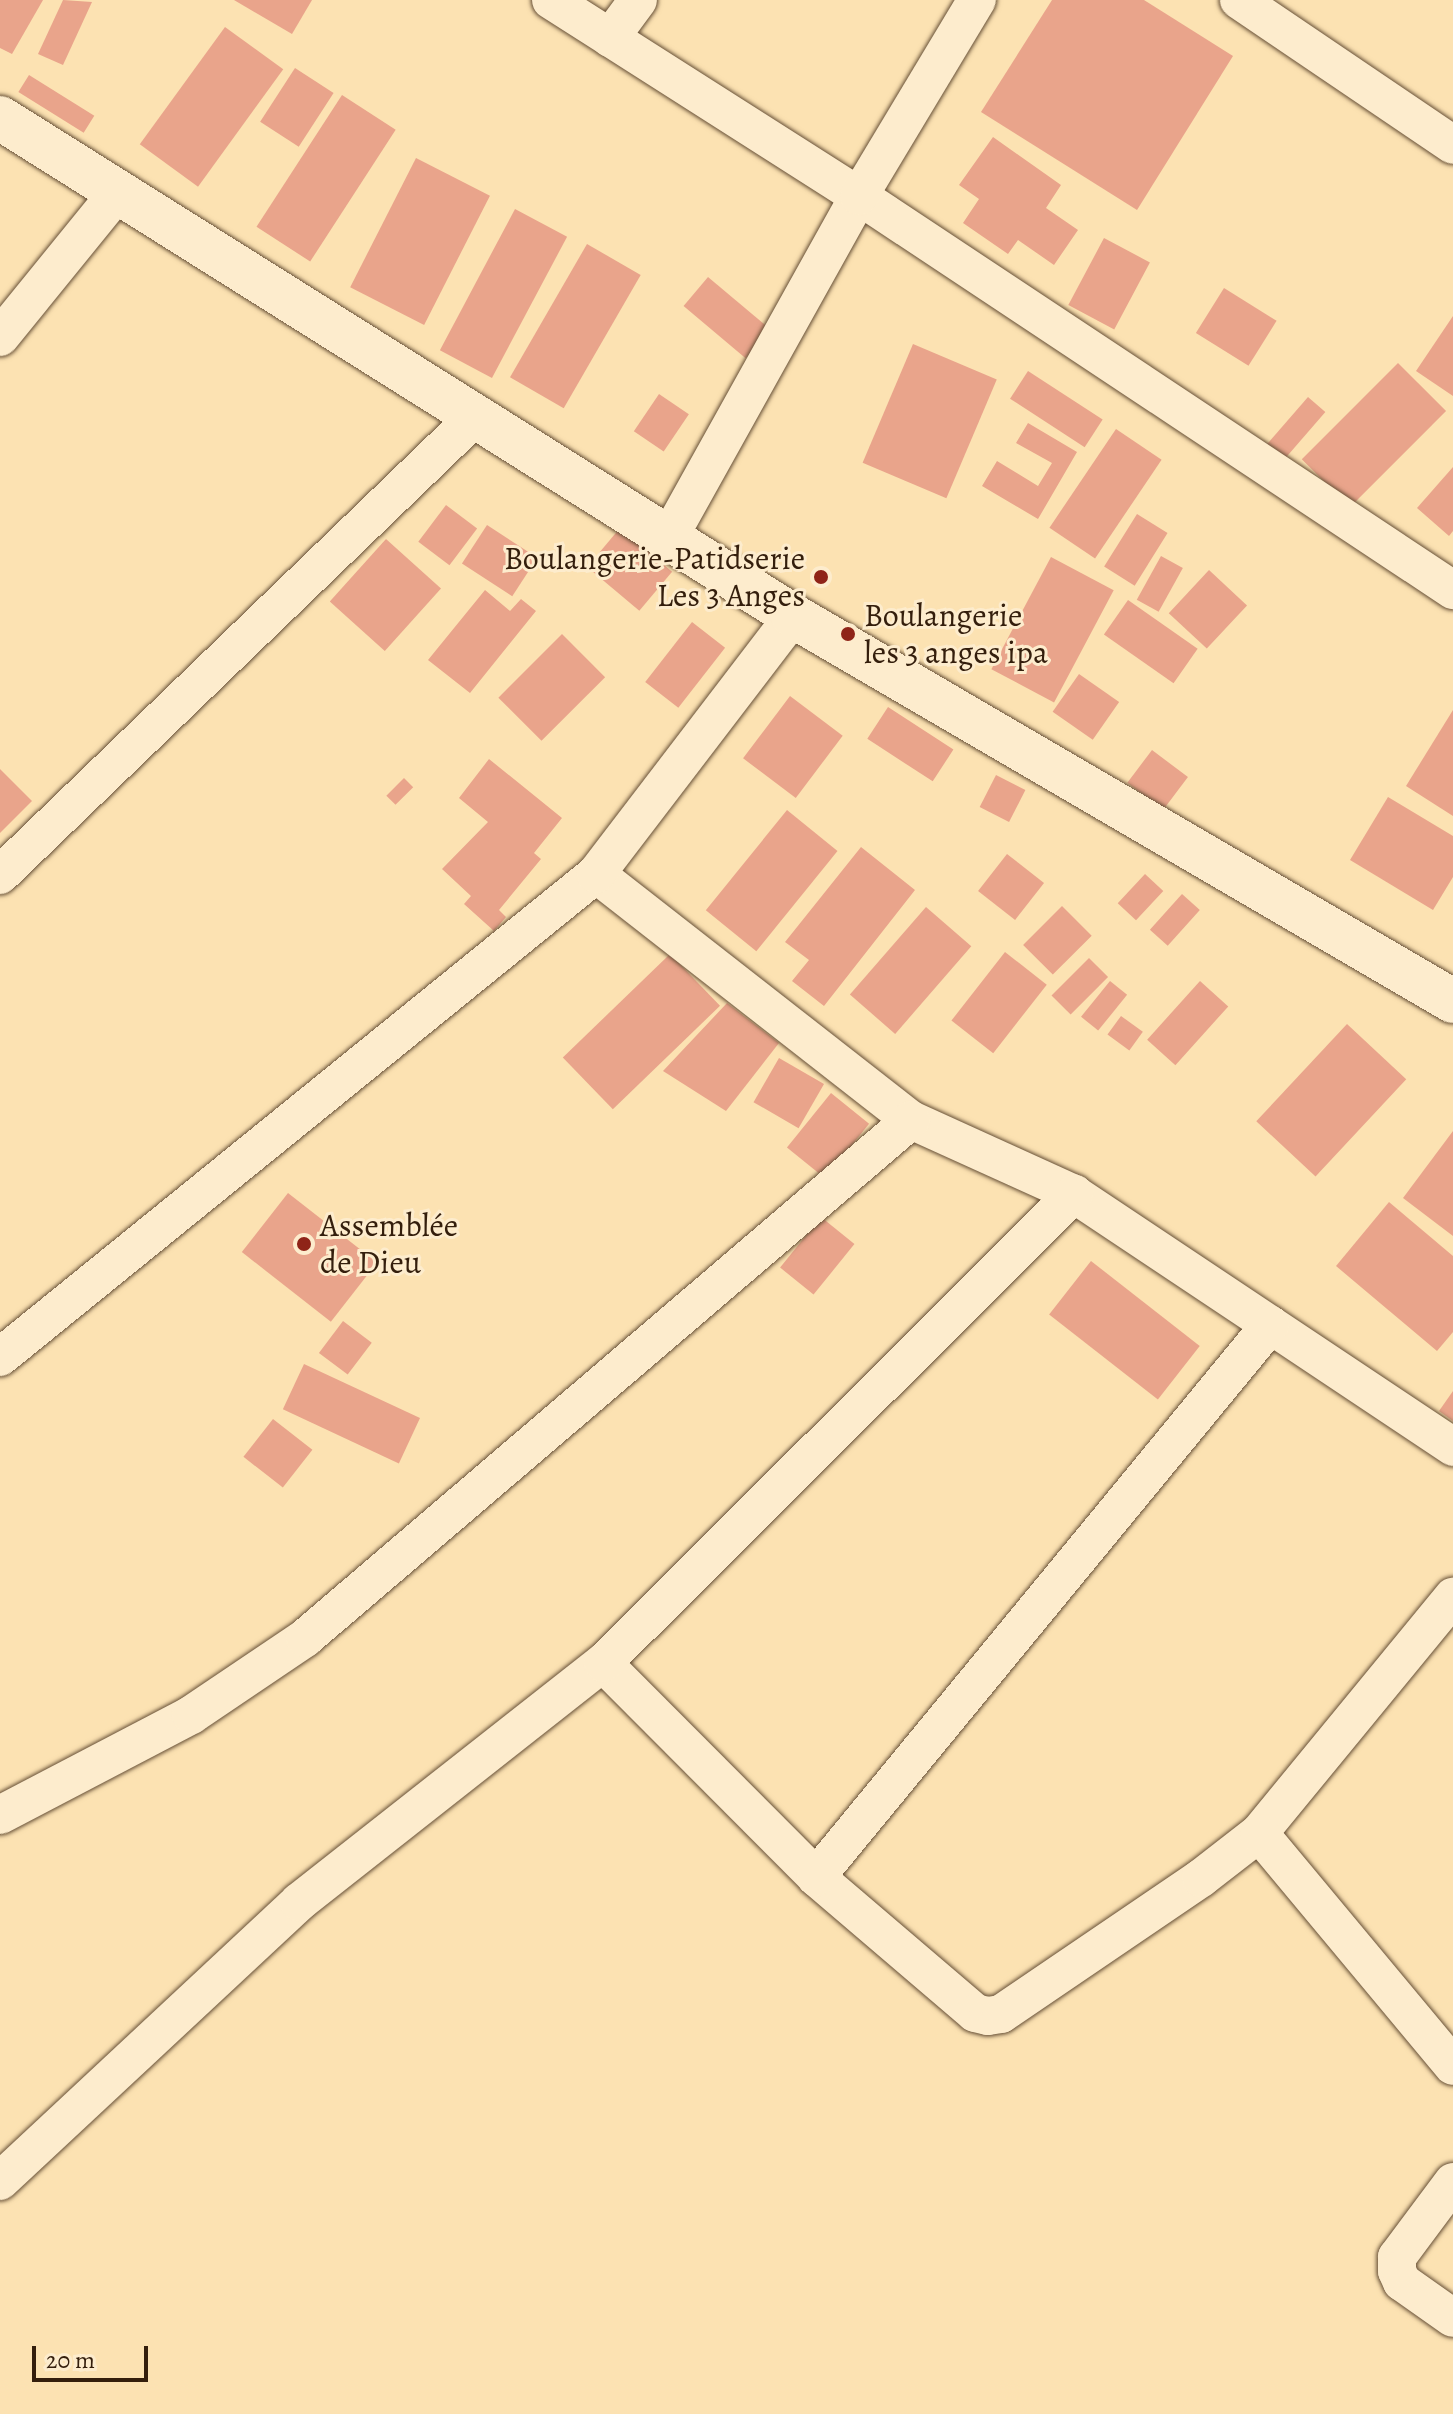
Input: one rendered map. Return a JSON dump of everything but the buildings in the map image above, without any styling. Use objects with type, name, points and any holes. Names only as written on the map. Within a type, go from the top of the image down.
[{"type":"main road","points":[[0,118],[793,616],[1453,1001]]},
{"type":"street","points":[[551,0],[859,196],[1453,590]]},
{"type":"street","points":[[610,38],[638,0]]},
{"type":"street","points":[[668,539],[859,196],[977,0]]},
{"type":"street","points":[[1239,0],[1453,145]]},
{"type":"street","points":[[0,337],[118,192]]},
{"type":"street","points":[[0,875],[474,418]]},
{"type":"street","points":[[0,1357],[596,874],[793,616]]},
{"type":"street","points":[[596,874],[911,1120],[1074,1194],[1453,1447]]},
{"type":"street","points":[[0,1815],[191,1715],[305,1638],[911,1120]]},
{"type":"street","points":[[0,2181],[299,1902],[603,1663],[1074,1194]]},
{"type":"street","points":[[816,1877],[1270,1325]]},
{"type":"street","points":[[603,1663],[816,1877],[975,2013],[988,2016],[1001,2014],[1201,1878],[1259,1833],[1453,1597]]},
{"type":"street","points":[[1259,1833],[1453,2066]]},
{"type":"street","points":[[1453,2182],[1397,2257],[1397,2271],[1402,2282],[1453,2318]]},
{"type":"place","name":"Boulangerie-Patidserie Les 3 Anges","points":[[821,577]]},
{"type":"place","name":"Boulangerie les 3 anges ipa","points":[[848,634]]},
{"type":"place","name":"Assemblée de Dieu","points":[[304,1244]]}]
